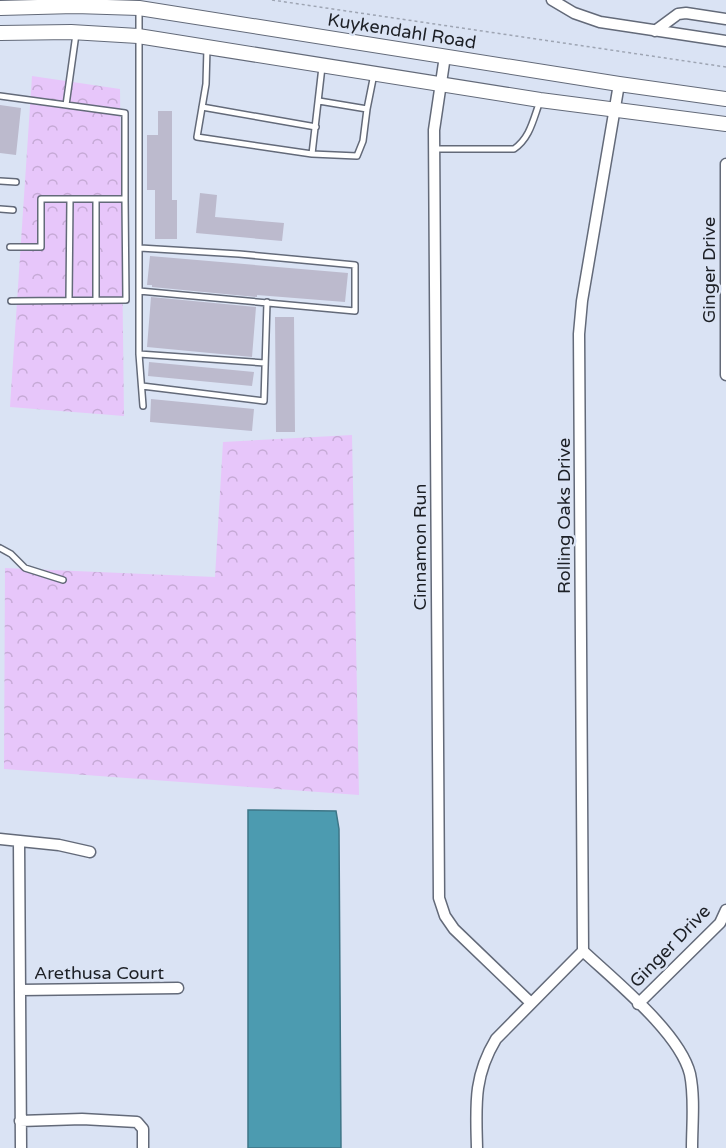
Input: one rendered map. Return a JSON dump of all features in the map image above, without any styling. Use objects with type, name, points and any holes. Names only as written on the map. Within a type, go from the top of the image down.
[{"type":"main road","name":"Kuykendahl Road","points":[[0,8],[75,6],[139,8],[726,99]]},
{"type":"main road","points":[[0,33],[76,32],[138,36],[540,100],[726,124]]},
{"type":"street","points":[[552,0],[574,13],[600,22],[726,41]]},
{"type":"street","points":[[655,31],[678,14],[686,13],[726,19]]},
{"type":"street","name":"Cinnamon Run","points":[[445,56],[436,112],[435,149],[439,898],[445,916],[454,929],[531,1003]]},
{"type":"street","name":"Rolling Oaks Drive","points":[[583,951],[579,334],[582,301],[619,84]]},
{"type":"street","name":"Ginger Drive","points":[[726,164],[726,375]]},
{"type":"street","points":[[0,839],[59,845],[90,852]]},
{"type":"street","points":[[19,841],[21,1148]]},
{"type":"street","name":"Ginger Drive","points":[[638,1004],[720,923],[726,910]]},
{"type":"street","points":[[477,1148],[478,1078],[487,1054],[496,1039],[583,951],[673,1039],[685,1058],[692,1093],[692,1148]]},
{"type":"street","name":"Arethusa Court","points":[[20,990],[178,988]]},
{"type":"street","points":[[20,1121],[82,1119],[137,1122],[142,1129],[143,1148]]},
{"type":"lane","points":[[139,8],[139,354],[143,406]]},
{"type":"lane","points":[[66,105],[76,32]]},
{"type":"lane","points":[[207,46],[206,84],[197,137],[312,154],[357,156],[363,141],[374,72]]},
{"type":"lane","points":[[312,154],[322,64]]},
{"type":"lane","points":[[0,96],[125,113],[126,300],[11,301]]},
{"type":"lane","points":[[435,149],[514,150],[528,134],[540,100]]},
{"type":"lane","points":[[319,101],[367,109]]},
{"type":"lane","points":[[202,107],[316,127]]},
{"type":"lane","points":[[0,181],[16,182]]},
{"type":"lane","points":[[10,247],[41,247],[41,199],[124,199]]},
{"type":"lane","points":[[69,300],[70,199]]},
{"type":"lane","points":[[96,199],[96,300]]},
{"type":"lane","points":[[0,208],[13,210]]},
{"type":"lane","points":[[139,291],[355,311],[355,266],[239,254],[140,248]]},
{"type":"lane","points":[[142,386],[264,401],[267,302]]},
{"type":"lane","points":[[139,354],[266,363]]},
{"type":"lane","points":[[0,548],[11,554],[25,568],[63,580]]},
{"type":"path","points":[[272,0],[726,67]]},
{"type":"green space","points":[[32,76],[120,89],[124,416],[10,407]]},
{"type":"green space","points":[[352,435],[359,795],[4,769],[5,568],[215,577],[223,442]]},
{"type":"water","points":[[248,810],[336,811],[339,829],[341,1148],[248,1148]]},
{"type":"building","points":[[0,105],[21,108],[16,155],[0,153]]},
{"type":"building","points":[[158,111],[172,111],[172,200],[177,200],[177,239],[155,239],[155,190],[147,190],[147,135],[158,135]]},
{"type":"building","points":[[200,193],[217,195],[215,217],[284,223],[282,241],[196,233]]},
{"type":"building","points":[[150,256],[348,273],[345,302],[257,295],[257,297],[152,287],[152,285],[147,285]]},
{"type":"building","points":[[151,297],[256,307],[252,357],[147,347]]},
{"type":"building","points":[[275,317],[294,317],[295,432],[276,432]]},
{"type":"building","points":[[149,362],[254,372],[252,386],[148,376]]},
{"type":"building","points":[[151,399],[254,409],[252,431],[150,422]]}]
